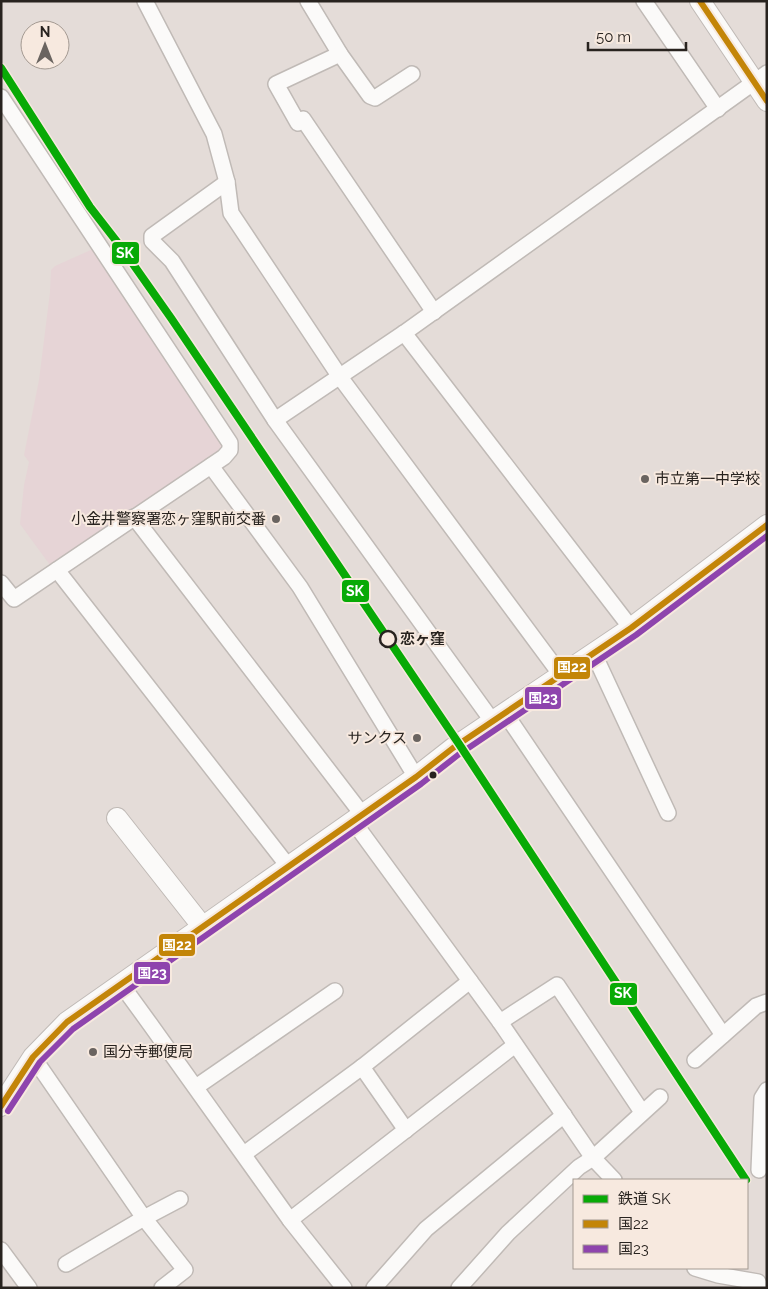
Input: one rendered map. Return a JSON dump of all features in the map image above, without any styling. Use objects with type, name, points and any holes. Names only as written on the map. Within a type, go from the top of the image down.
[{"type":"main road","points":[[700,1],[761,78],[767,101]]},
{"type":"main road","points":[[1,1106],[33,1057],[67,1022],[416,777],[453,748],[632,628],[767,525]]},
{"type":"main road","points":[[117,818],[202,926]]},
{"type":"street","points":[[145,1],[214,134],[226,182],[231,213],[340,378],[561,675]]},
{"type":"street","points":[[308,1],[340,54],[370,96],[375,98],[412,74]]},
{"type":"street","points":[[644,1],[718,109]]},
{"type":"street","points":[[340,54],[276,84],[298,123],[303,119],[434,312]]},
{"type":"street","points":[[275,420],[340,378],[434,312],[761,78]]},
{"type":"street","points":[[1,120],[3,100]]},
{"type":"street","points":[[1,583],[14,599],[211,466],[230,450],[230,443],[3,100]]},
{"type":"street","points":[[226,182],[152,236],[152,240],[172,261],[275,420],[499,717],[723,1035]]},
{"type":"street","points":[[404,333],[632,628]]},
{"type":"street","points":[[211,466],[300,587],[416,777]]},
{"type":"street","points":[[134,517],[358,818],[593,1158],[613,1179]]},
{"type":"street","points":[[57,570],[288,866]]},
{"type":"street","points":[[594,654],[668,813]]},
{"type":"street","points":[[244,1154],[362,1067],[470,981]]},
{"type":"street","points":[[119,985],[126,991],[196,1087],[290,1220],[344,1288]]},
{"type":"street","points":[[500,1022],[557,985],[642,1112]]},
{"type":"street","points":[[196,1087],[335,991]]},
{"type":"street","points":[[695,1060],[756,1006],[767,1002]]},
{"type":"street","points":[[290,1220],[515,1045]]},
{"type":"street","points":[[33,1057],[144,1218],[185,1270],[162,1288]]},
{"type":"street","points":[[362,1067],[406,1130]]},
{"type":"street","points":[[759,1170],[762,1098],[767,1090]]},
{"type":"street","points":[[459,1288],[508,1233],[579,1167],[593,1158],[660,1097]]},
{"type":"street","points":[[374,1288],[426,1229],[564,1114]]},
{"type":"street","points":[[66,1264],[180,1199]]},
{"type":"street","points":[[1,1250],[29,1288]]},
{"type":"street","points":[[698,1269],[718,1275],[758,1282],[761,1288]]},
{"type":"shaded area","points":[[93,249],[225,446],[224,451],[60,564],[55,562],[50,565],[20,524],[24,485],[29,462],[24,455],[39,380],[51,270],[55,266]]},
{"type":"rail line","name":"SK","points":[[1,68],[90,207],[171,318],[459,744],[745,1179]]},
{"type":"transit line","name":"国22","points":[[700,1],[767,101]]},
{"type":"transit line","name":"国22","points":[[1,1106],[33,1057],[67,1022],[416,777],[453,748],[631,628],[767,525]]},
{"type":"transit line","name":"国23","points":[[8,1111],[40,1062],[73,1029],[421,784],[458,755],[636,635],[767,536]]},
{"type":"place","name":"市立第一中学校","points":[[645,479]]},
{"type":"place","name":"小金井警察署恋ヶ窪駅前交番","points":[[276,519]]},
{"type":"place","name":"恋ヶ窪","points":[[388,639]]},
{"type":"place","name":"サンクス","points":[[417,738]]},
{"type":"place","name":"国分寺郵便局","points":[[93,1052]]}]
